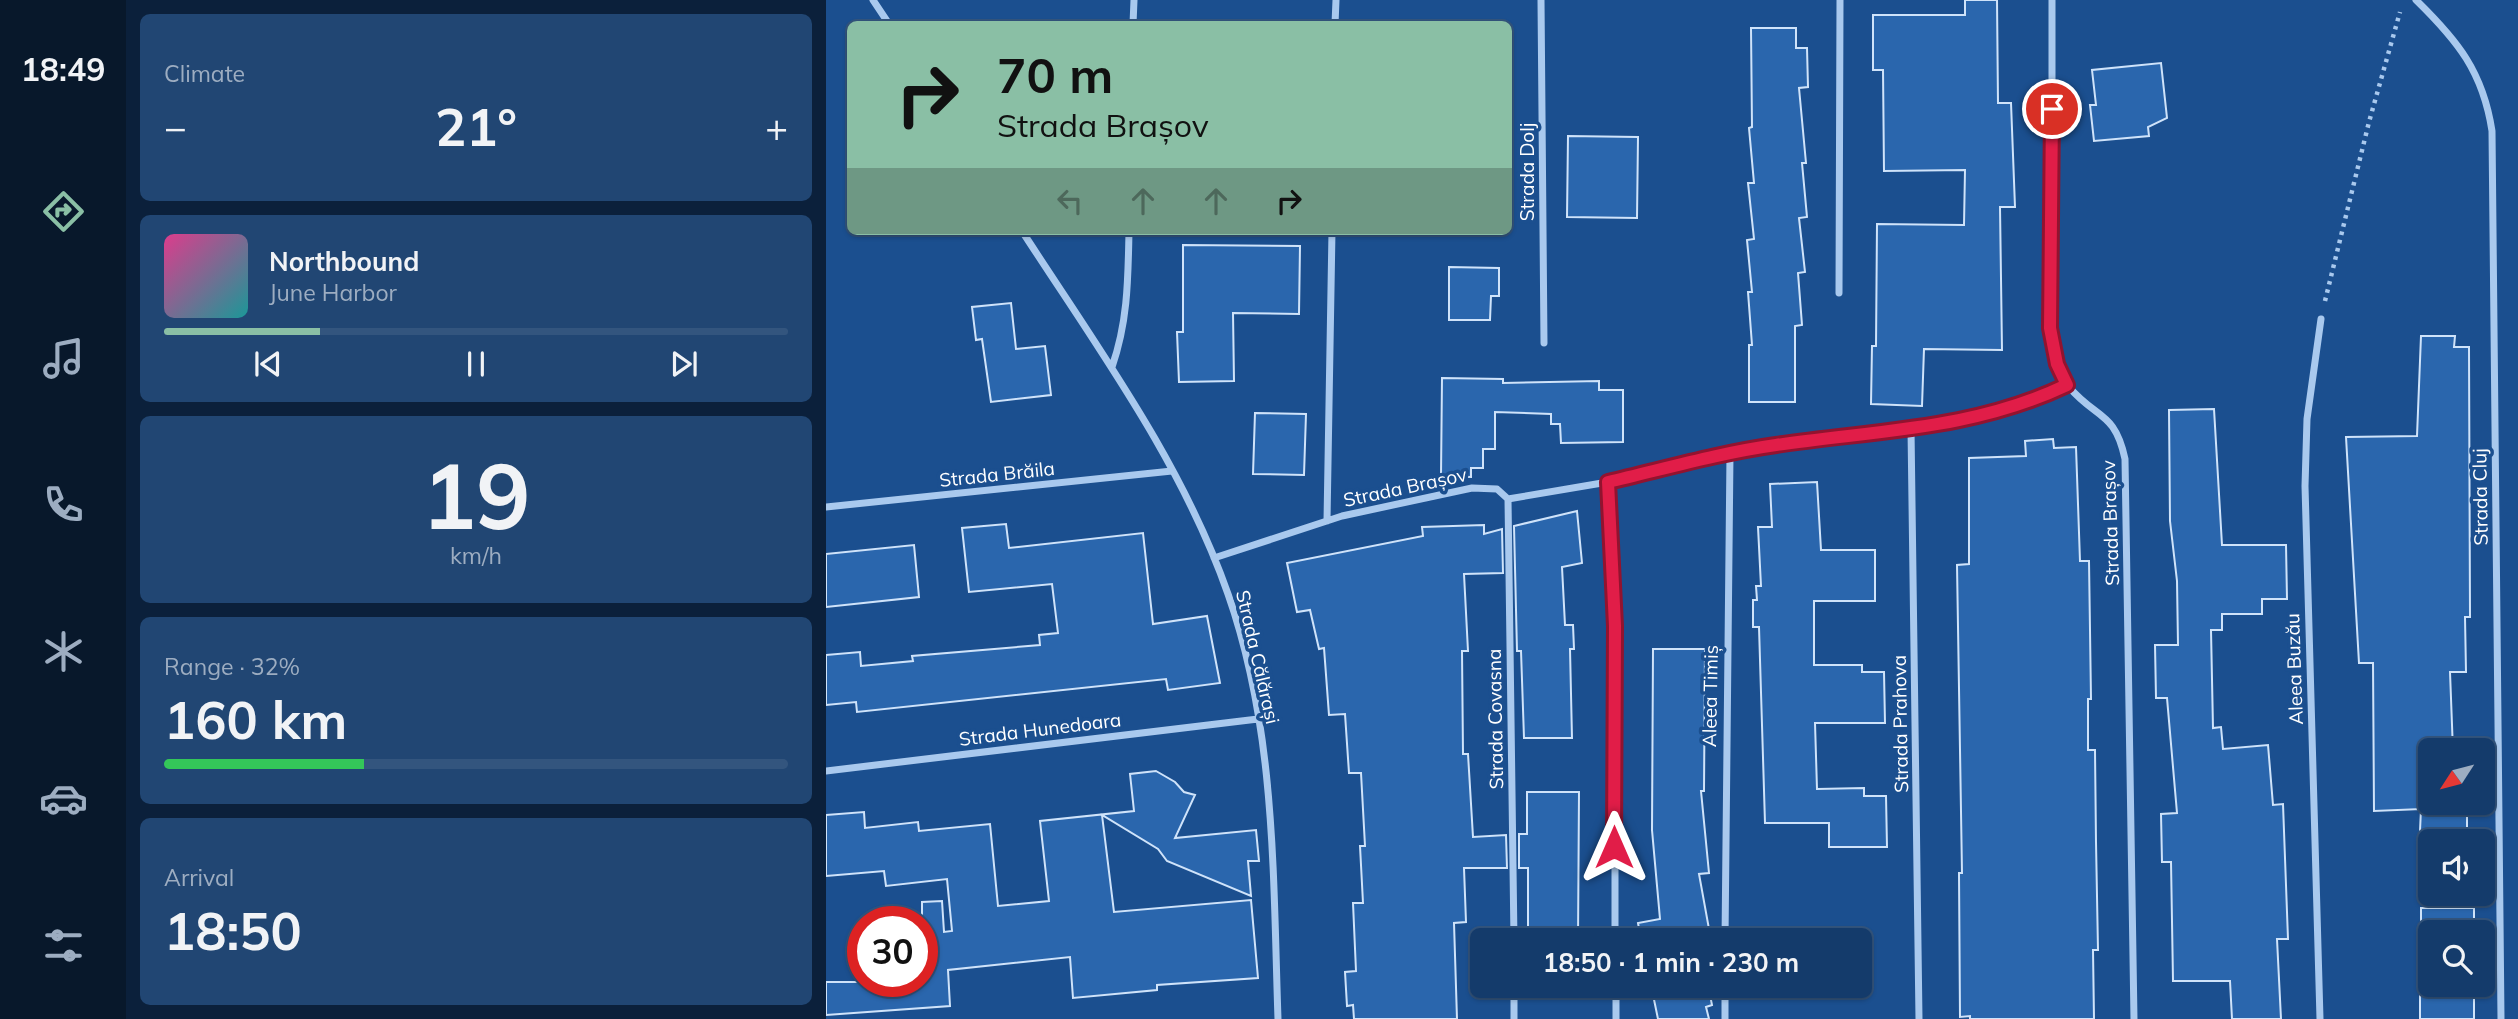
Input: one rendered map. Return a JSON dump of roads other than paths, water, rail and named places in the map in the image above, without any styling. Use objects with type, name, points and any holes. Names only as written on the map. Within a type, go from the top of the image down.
[{"type":"street","points":[[873,0],[887,21]]},
{"type":"street","points":[[1133,21],[1134,0]]},
{"type":"street","points":[[1335,21],[1336,0]]},
{"type":"street","name":"Strada Dolj","points":[[1541,0],[1544,343]]},
{"type":"street","points":[[1839,293],[1840,0]]},
{"type":"street","points":[[2052,0],[2050,328],[2057,364],[2067,385]]},
{"type":"street","name":"Strada Cluj","points":[[2416,0],[2465,53],[2488,106],[2492,131],[2501,1019]]},
{"type":"street","name":"Strada Călărași","points":[[1025,235],[1112,367],[1172,471],[1214,558],[1239,629],[1258,719],[1271,831],[1278,1019]]},
{"type":"street","points":[[1112,367],[1124,333],[1127,311],[1129,235]]},
{"type":"street","points":[[1326,521],[1332,235]]},
{"type":"street","name":"Aleea Buzău","points":[[2320,1019],[2305,486],[2307,419],[2321,319]]},
{"type":"street","name":"Strada Brașov","points":[[1214,558],[1326,521],[1472,488],[1497,489],[1508,499],[1608,482],[1774,445],[1911,429],[2006,411],[2067,385],[2081,400],[2112,422],[2121,438],[2125,459],[2134,1019]]},
{"type":"street","name":"Strada Prahova","points":[[1911,429],[1919,1019]]},
{"type":"street","name":"Aleea Timiș","points":[[1725,928],[1730,454]]},
{"type":"street","name":"Strada Brăila","points":[[826,507],[1172,471]]},
{"type":"street","points":[[1608,482],[1615,626],[1615,928]]},
{"type":"street","name":"Strada Covasna","points":[[1508,499],[1514,928]]},
{"type":"street","name":"Strada Hunedoara","points":[[826,771],[1258,719]]},
{"type":"street","points":[[1514,998],[1514,1019]]},
{"type":"street","points":[[1616,998],[1616,1019]]},
{"type":"street","points":[[1725,998],[1725,1019]]}]
